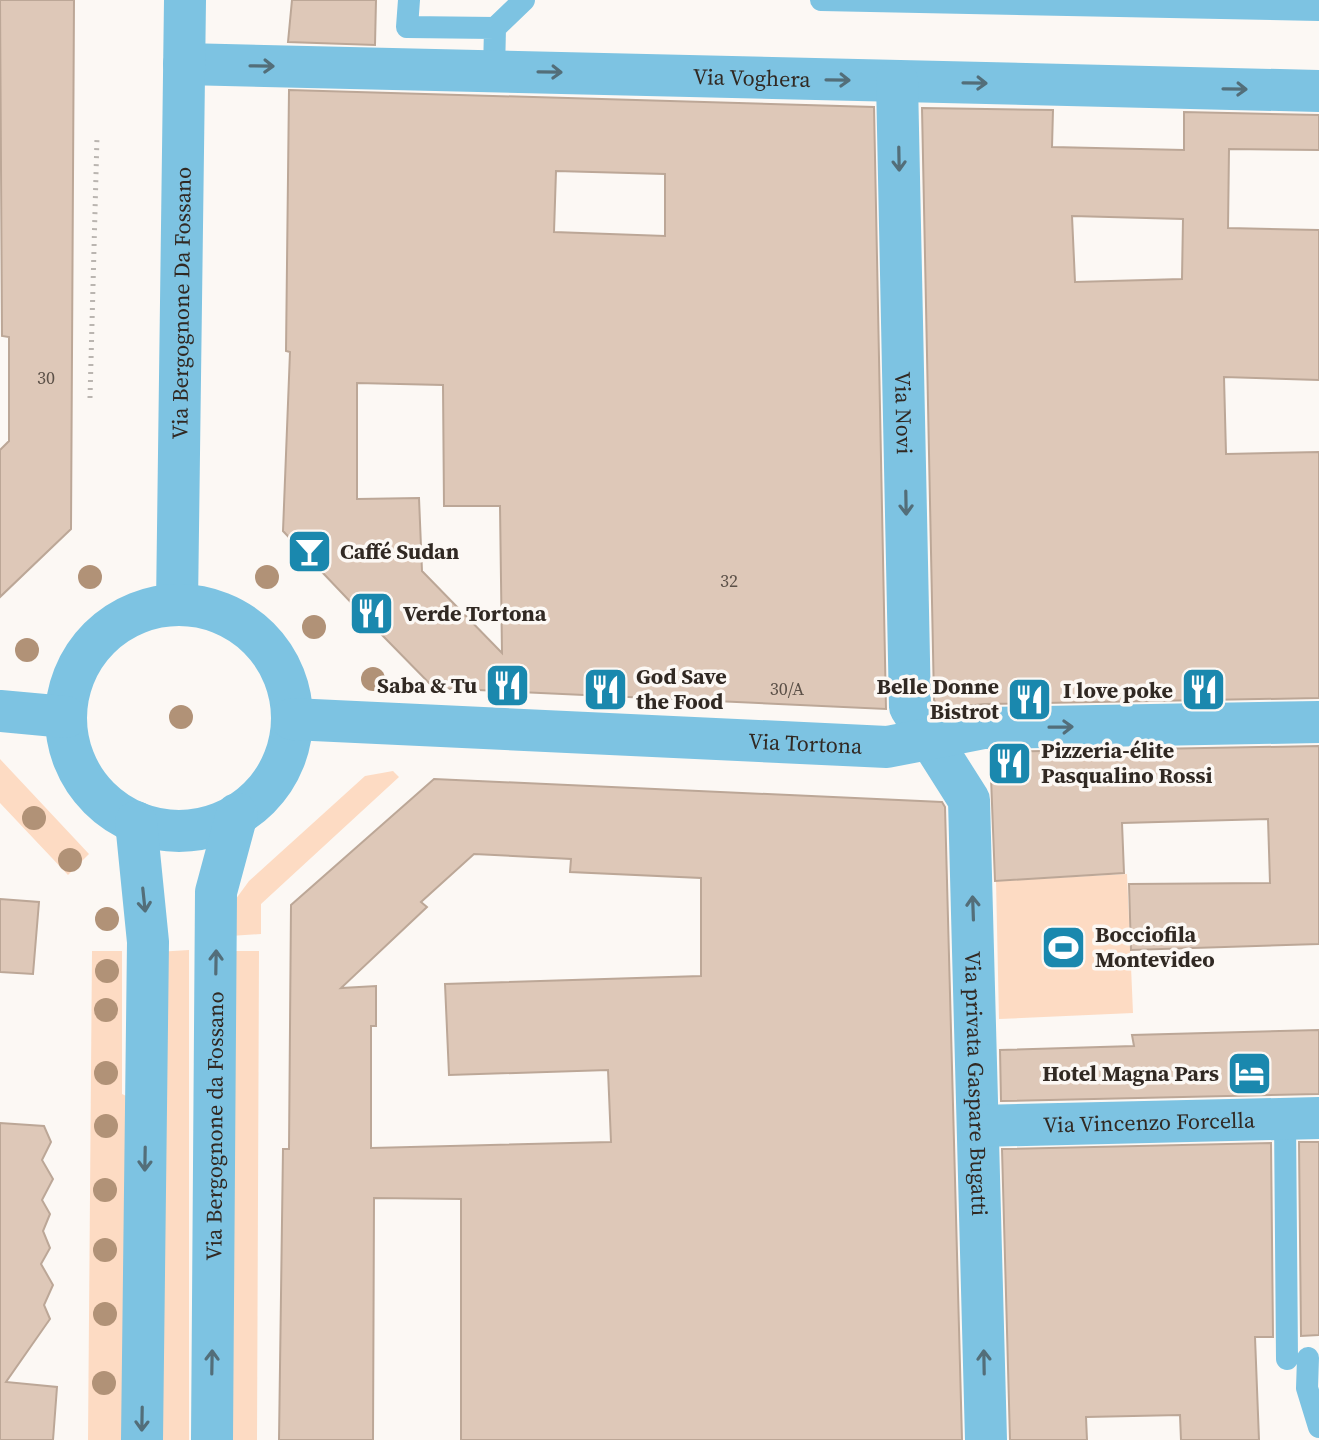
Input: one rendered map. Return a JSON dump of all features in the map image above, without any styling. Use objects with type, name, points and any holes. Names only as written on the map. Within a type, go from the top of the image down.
[{"type":"street","name":"Via Bergognone Da Fossano","points":[[177,605],[185,0]]},
{"type":"street","name":"Via Voghera","points":[[184,64],[1319,91]]},
{"type":"street","name":"Via Novi","points":[[897,81],[910,707],[928,739]]},
{"type":"street","points":[[177,605],[204,608],[230,618],[263,643],[285,678],[292,719],[289,745],[273,780],[257,799],[237,814],[213,825],[187,830],[136,822],[105,803],[82,775],[72,753],[66,717],[73,677],[86,653],[104,633],[134,614],[177,605]]},
{"type":"street","points":[[0,711],[66,717]]},
{"type":"street","name":"Via Tortona","points":[[292,719],[887,747],[984,728],[1319,722]]},
{"type":"street","name":"Via privata Gaspare Bugatti","points":[[928,739],[946,761],[969,800],[986,1440]]},
{"type":"street","name":"Via Bergognone da Fossano","points":[[212,1440],[216,892],[237,814]]},
{"type":"street","points":[[136,822],[148,942],[142,1440]]},
{"type":"street","name":"Via Vincenzo Forcella","points":[[979,1126],[1302,1118]]},
{"type":"lane","points":[[405,69],[409,0]]},
{"type":"lane","points":[[407,27],[495,28],[524,0]]},
{"type":"lane","points":[[821,0],[1319,10]]},
{"type":"lane","points":[[494,71],[495,28]]},
{"type":"lane","points":[[1302,1118],[1297,1358],[1319,1427]]},
{"type":"path","points":[[90,398],[97,137]]},
{"type":"shaded area","points":[[0,759],[89,854],[68,875],[0,803]]},
{"type":"shaded area","points":[[393,771],[399,777],[261,904],[261,934],[230,936],[230,907],[249,881],[365,776]]},
{"type":"shaded area","name":"Bocciofila Montevideo","points":[[1127,874],[1133,1013],[999,1019],[996,881]]},
{"type":"shaded area","points":[[189,950],[189,1440],[157,1440],[157,952]]},
{"type":"shaded area","points":[[92,951],[122,951],[122,1094],[135,1100],[128,1440],[88,1440]]},
{"type":"shaded area","points":[[230,951],[259,951],[257,1440],[227,1440]]},
{"type":"building","points":[[0,0],[74,0],[71,529],[0,597],[0,450],[9,441],[9,337],[2,336]]},
{"type":"building","points":[[292,0],[376,0],[375,45],[288,42]]},
{"type":"building","points":[[289,90],[874,107],[886,709],[434,688],[283,531],[290,352],[286,351]],"holes":[[[556,171],[665,174],[665,236],[554,232]],[[357,383],[443,385],[444,506],[500,506],[502,653],[422,571],[419,498],[357,499]]]},
{"type":"building","points":[[922,108],[1053,110],[1052,147],[1184,150],[1184,112],[1319,115],[1319,150],[1229,149],[1228,228],[1319,230],[1319,380],[1224,377],[1226,454],[1319,452],[1319,698],[984,704],[940,709],[934,700]],"holes":[[[1072,216],[1183,219],[1182,279],[1075,282]]]},
{"type":"building","points":[[1319,746],[1319,944],[1131,950],[1129,884],[1270,883],[1268,819],[1122,823],[1124,873],[995,881],[990,752]]},
{"type":"building","points":[[434,779],[942,802],[945,807],[962,1440],[461,1440],[461,1199],[374,1198],[373,1440],[279,1440],[283,1149],[289,1149],[291,905]],"holes":[[[474,854],[571,859],[570,872],[701,878],[701,976],[445,984],[449,1075],[608,1070],[611,1142],[371,1148],[371,1026],[376,1026],[376,986],[341,988],[427,907],[421,902]]]},
{"type":"building","points":[[0,899],[39,902],[33,974],[0,972]]},
{"type":"building","points":[[1319,1030],[1319,1094],[1001,1101],[1000,1050],[1134,1046],[1132,1035]]},
{"type":"building","points":[[0,1123],[44,1126],[51,1142],[42,1160],[53,1179],[42,1200],[50,1214],[43,1231],[50,1248],[41,1264],[53,1285],[44,1305],[50,1319],[6,1382],[57,1387],[53,1440],[0,1440]]},
{"type":"building","points":[[1299,1142],[1319,1142],[1319,1335],[1301,1336]]},
{"type":"building","points":[[1271,1143],[1273,1337],[1255,1337],[1259,1440],[1181,1440],[1180,1415],[1086,1417],[1087,1440],[1010,1440],[1002,1149]]},
{"type":"place","name":"Caffé Sudan","points":[[309,551]]},
{"type":"place","name":"Verde Tortona","points":[[372,613]]},
{"type":"place","name":"Saba & Tu","points":[[508,685]]},
{"type":"place","name":"God Save the Food","points":[[605,689]]},
{"type":"place","name":"I love poke","points":[[1204,690]]},
{"type":"place","name":"Belle Donne Bistrot","points":[[1030,699]]},
{"type":"place","name":"Pizzeria-élite Pasqualino Rossi","points":[[1010,763]]},
{"type":"place","name":"Bocciofila Montevideo","points":[[1064,947]]},
{"type":"place","name":"Hotel Magna Pars","points":[[1250,1073]]}]
